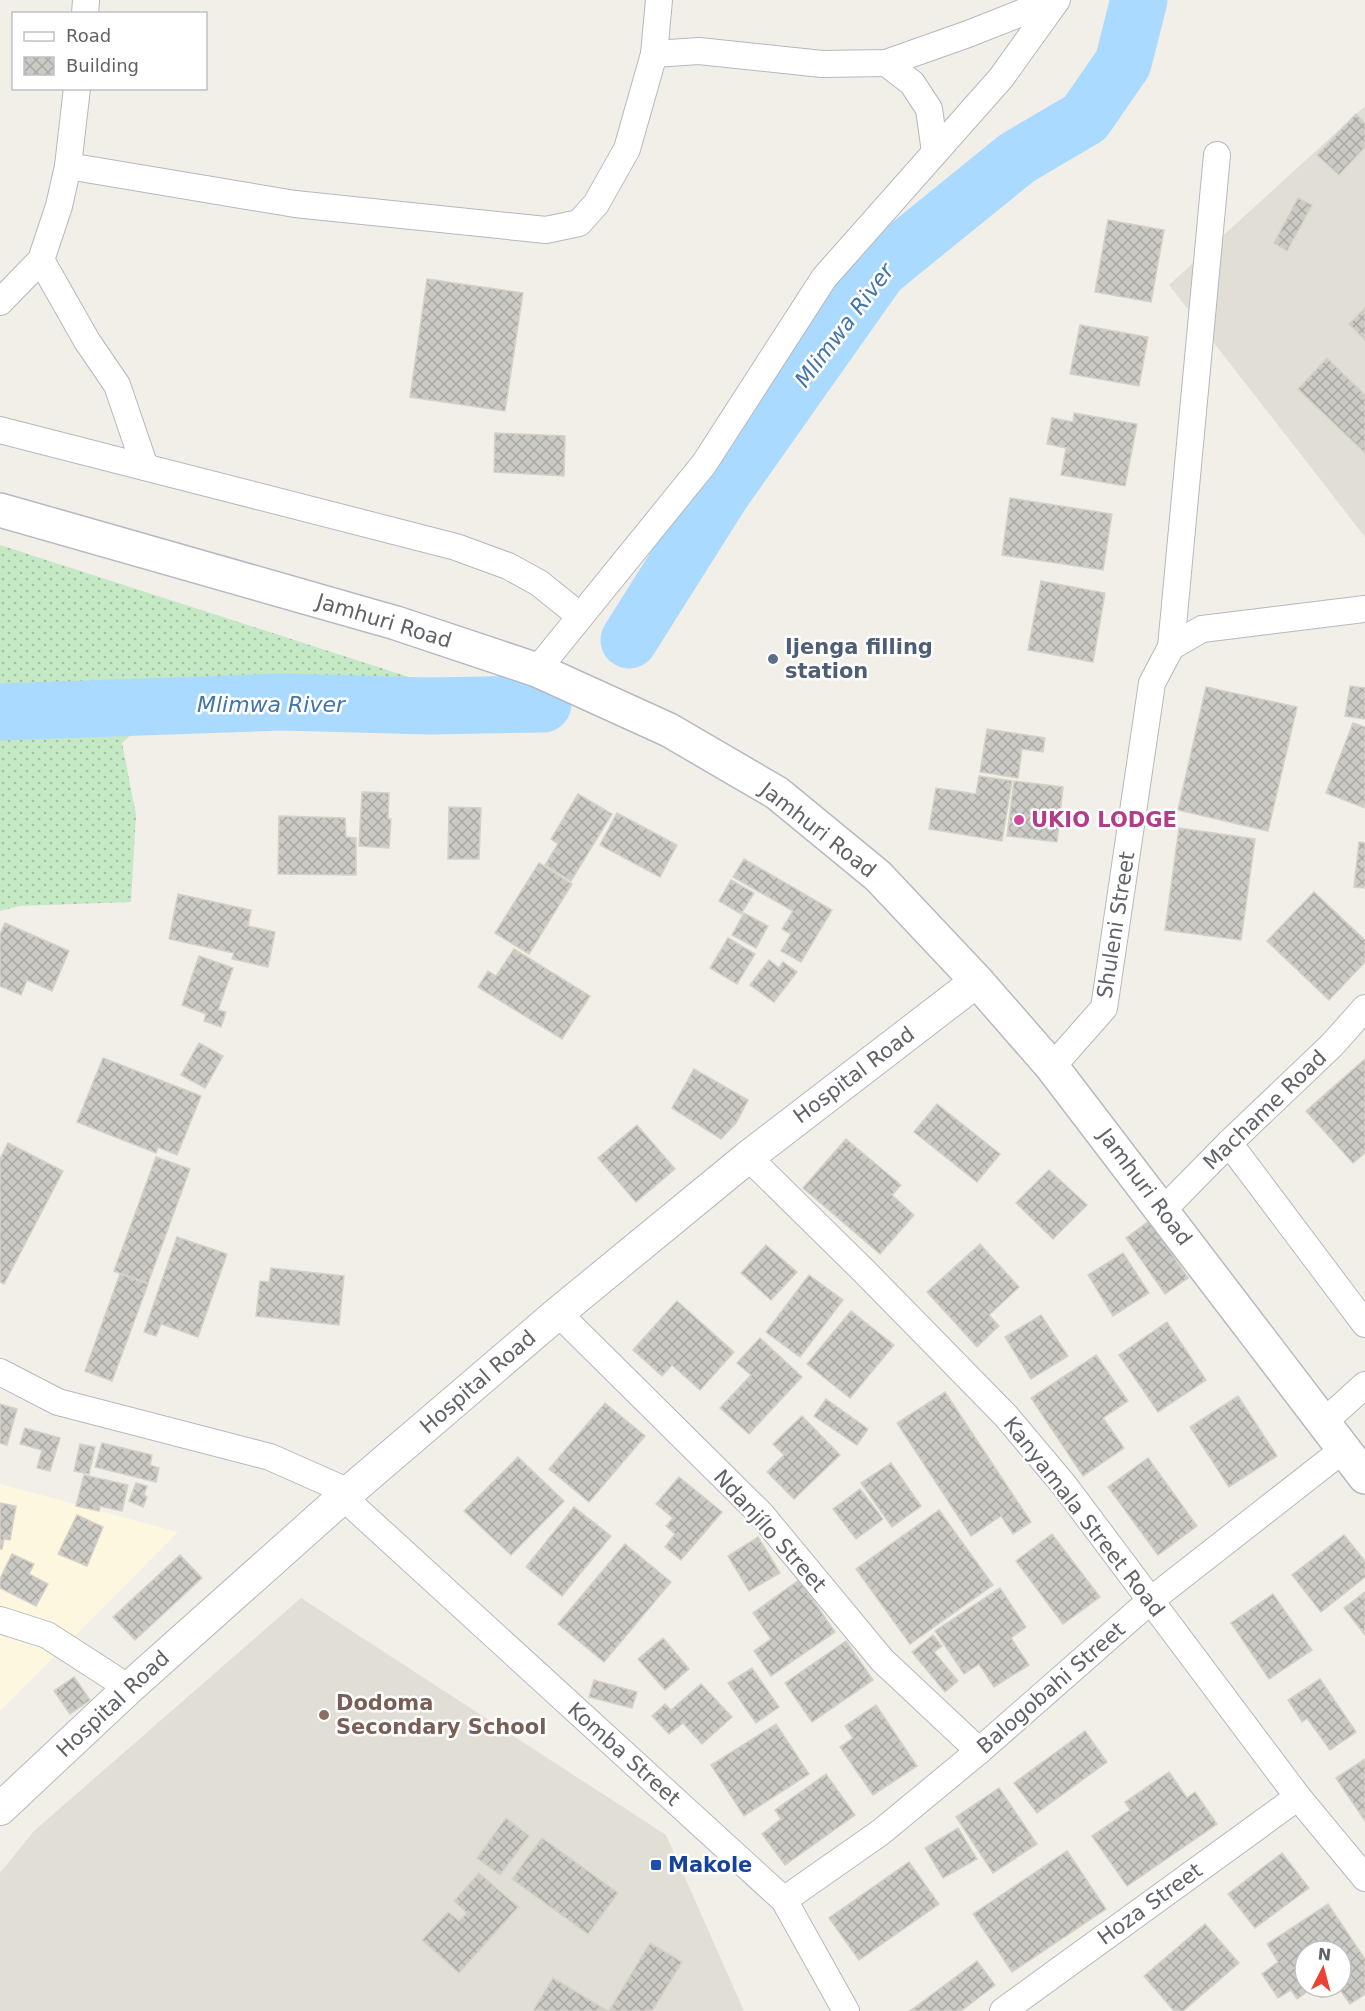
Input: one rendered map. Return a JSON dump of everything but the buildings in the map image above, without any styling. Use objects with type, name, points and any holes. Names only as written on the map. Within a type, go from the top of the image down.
[{"type":"main road","name":"Jamhuri Road","points":[[0,510],[396,623],[537,670],[669,730],[777,793],[878,876],[977,981],[1052,1067],[1365,1477]]},
{"type":"street","points":[[68,166],[295,204],[546,230],[579,223],[596,204],[627,149],[654,54],[659,0]]},
{"type":"street","points":[[654,54],[699,51],[822,64],[886,63],[1056,0]]},
{"type":"street","points":[[537,670],[704,464],[824,278],[1001,78],[1056,0]]},
{"type":"street","points":[[886,63],[912,83],[929,109],[935,152]]},
{"type":"street","points":[[0,302],[41,261],[59,206],[68,166],[76,90]]},
{"type":"street","points":[[1171,647],[1217,155]]},
{"type":"street","points":[[41,261],[87,341],[117,385],[146,467]]},
{"type":"street","points":[[0,430],[456,547],[508,566],[539,583],[580,616]]},
{"type":"street","points":[[1171,647],[1202,628],[1365,609]]},
{"type":"street","name":"Shuleni Street","points":[[1052,1067],[1104,1008],[1152,682],[1171,647]]},
{"type":"street","name":"Hospital Road","points":[[0,1809],[129,1688],[346,1495],[558,1313],[748,1157],[977,981]]},
{"type":"street","name":"Machame Road","points":[[1162,1210],[1332,1045],[1365,1008]]},
{"type":"street","points":[[1229,1143],[1365,1324]]},
{"type":"street","name":"Kanyamala Street Road","points":[[748,1157],[864,1270],[1006,1416],[1064,1485],[1298,1797],[1365,1878]]},
{"type":"street","name":"Ndanjílo Street","points":[[558,1313],[761,1514],[882,1660],[979,1751]]},
{"type":"street","name":"Komba Street","points":[[0,1372],[58,1402],[270,1457],[346,1495],[784,1900],[846,2011]]},
{"type":"street","points":[[1324,1422],[1365,1385]]},
{"type":"street","name":"Balogobahi Street","points":[[784,1900],[881,1832],[979,1751],[1151,1600],[1344,1449]]},
{"type":"street","points":[[0,1620],[47,1635],[129,1688]]},
{"type":"street","name":"Hoza Street","points":[[1003,2011],[1298,1797]]},
{"type":"shaded area","points":[[1365,106],[1365,537],[1169,285]]},
{"type":"shaded area","points":[[0,1484],[178,1532],[0,1711]]},
{"type":"shaded area","name":"Dodoma Secondary School","points":[[301,1598],[666,1835],[744,2011],[0,2011],[0,1873],[34,1831]]},
{"type":"green space","points":[[0,545],[415,679],[501,716],[442,720],[282,713],[147,720],[122,743],[136,815],[131,902],[19,906],[0,911]]},
{"type":"waterway","name":"Mlimwa River","points":[[629,640],[721,494],[879,270],[1017,158],[1085,118],[1123,63],[1139,0]]},
{"type":"waterway","name":"Mlimwa River","points":[[0,712],[282,702],[429,706],[543,704]]},
{"type":"place","name":"Ijenga filling station","points":[[773,659]]},
{"type":"place","name":"UKIO LODGE","points":[[1019,820]]},
{"type":"place","name":"Dodoma Secondary School","points":[[324,1715]]},
{"type":"place","name":"Makole","points":[[656,1865]]}]
